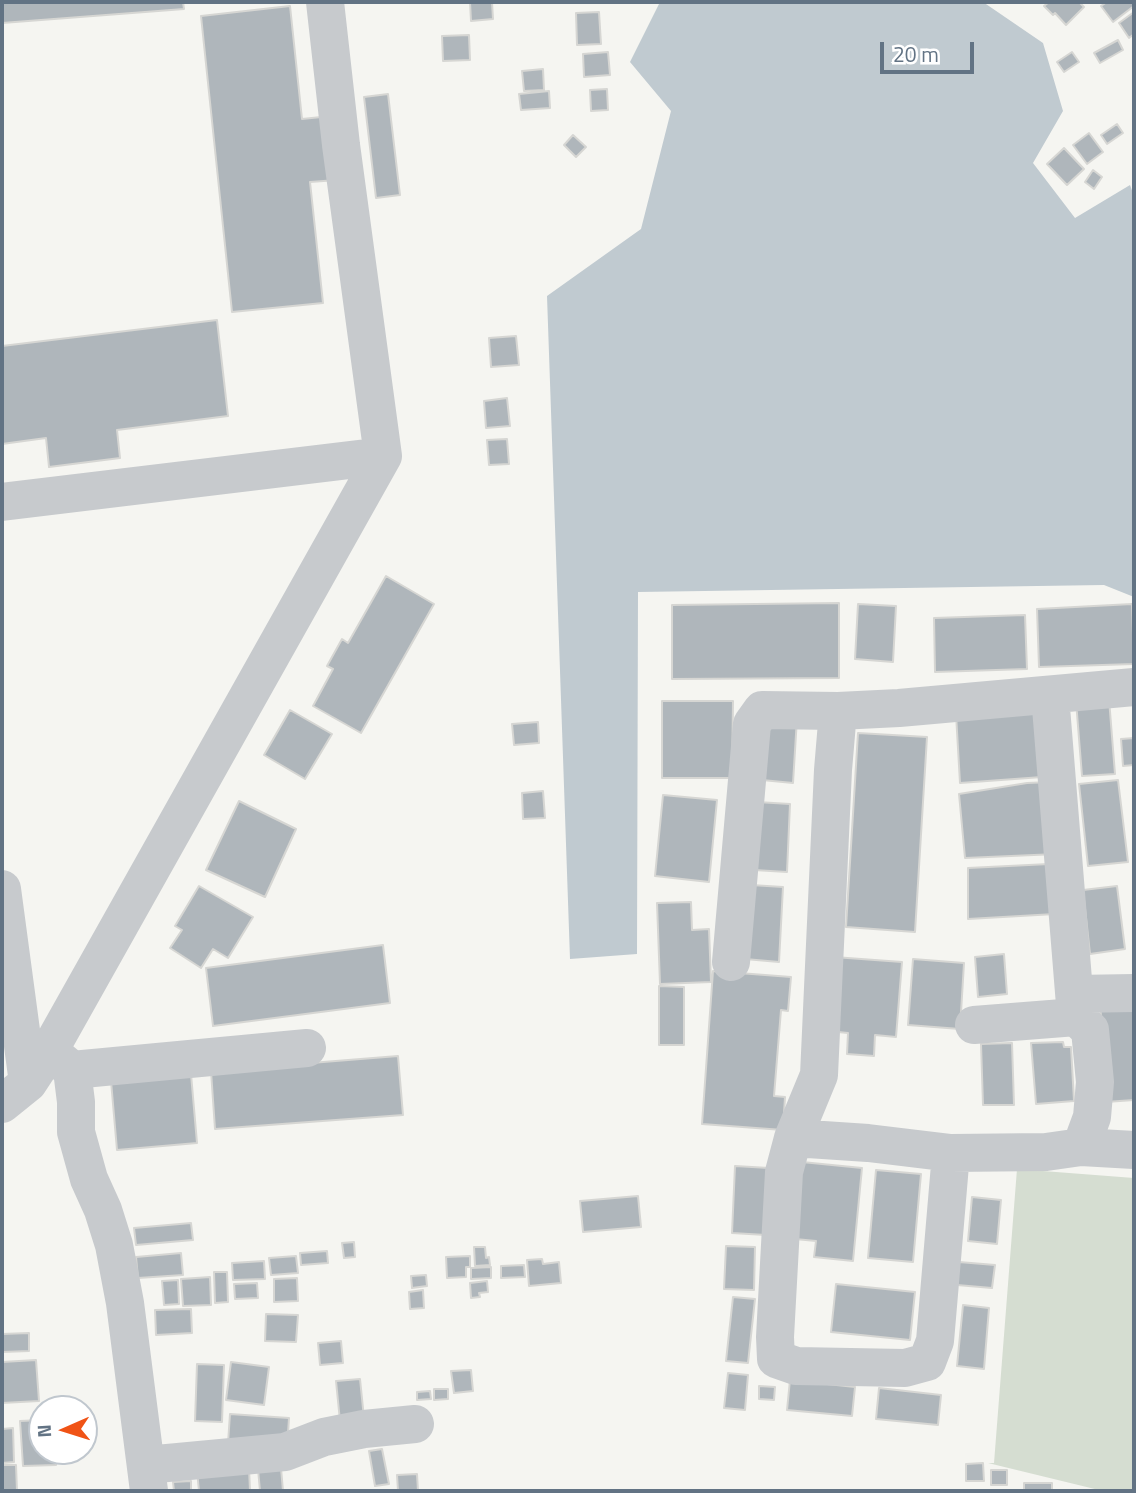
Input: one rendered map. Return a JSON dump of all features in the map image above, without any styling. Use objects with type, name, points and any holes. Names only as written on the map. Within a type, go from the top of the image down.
[{"type":"street","points":[[15,1093],[60,1060],[383,456],[341,145],[325,2]]},
{"type":"street","points":[[2,502],[383,456]]},
{"type":"street","points":[[731,962],[752,724],[762,710],[899,708],[1134,687]]},
{"type":"street","points":[[1050,695],[1076,1005],[1090,1030],[1095,1082],[1092,1117],[1081,1147]]},
{"type":"street","points":[[838,710],[819,1075],[793,1138],[784,1172],[776,1359],[796,1366],[905,1368],[927,1362],[935,1341],[951,1153]]},
{"type":"street","points":[[2,889],[15,1093]]},
{"type":"street","points":[[974,1025],[1134,993]]},
{"type":"street","points":[[60,1060],[307,1048]]},
{"type":"street","points":[[60,1060],[76,1102],[76,1132],[89,1179],[103,1210],[114,1245],[148,1478],[285,1452],[324,1437],[364,1429],[415,1424]]},
{"type":"street","points":[[793,1138],[868,1143],[951,1153],[1046,1152],[1081,1147],[1134,1150]]},
{"type":"shaded area","points":[[660,2],[983,2],[1043,43],[1063,111],[1033,163],[1075,218],[1130,185],[1134,196],[1134,597],[1104,585],[638,592],[637,954],[570,959],[547,296],[641,229],[671,111],[630,62]]},
{"type":"shaded area","points":[[1017,1169],[1134,1178],[1134,1491],[1103,1491],[988,1463],[994,1463]]},
{"type":"building","points":[[2,2],[183,2],[184,9],[2,23]]},
{"type":"building","points":[[470,2],[492,2],[493,19],[471,21]]},
{"type":"building","points":[[1049,2],[1079,2],[1084,7],[1066,25],[1044,6]]},
{"type":"building","points":[[1107,2],[1134,2],[1134,6],[1113,22],[1101,6]]},
{"type":"building","points":[[290,6],[302,119],[331,116],[337,180],[310,182],[323,303],[232,312],[201,16]]},
{"type":"building","points":[[599,12],[601,44],[577,45],[576,13]]},
{"type":"building","points":[[1134,12],[1134,34],[1129,38],[1119,23]]},
{"type":"building","points":[[469,35],[470,60],[443,61],[442,36]]},
{"type":"building","points":[[1118,40],[1123,50],[1100,63],[1094,53]]},
{"type":"building","points":[[608,52],[610,75],[584,77],[583,54]]},
{"type":"building","points":[[1072,52],[1079,62],[1064,72],[1057,62]]},
{"type":"building","points":[[543,69],[544,90],[524,91],[522,71]]},
{"type":"building","points":[[607,89],[608,110],[591,111],[590,90]]},
{"type":"building","points":[[549,91],[550,108],[521,110],[519,94]]},
{"type":"building","points":[[388,94],[400,195],[376,198],[364,97]]},
{"type":"building","points":[[1117,124],[1123,133],[1107,144],[1101,135]]},
{"type":"building","points":[[1089,133],[1103,152],[1087,164],[1073,145]]},
{"type":"building","points":[[573,135],[586,147],[576,157],[564,145]]},
{"type":"building","points":[[1064,148],[1084,169],[1067,185],[1047,164]]},
{"type":"building","points":[[1093,170],[1102,177],[1094,189],[1085,182]]},
{"type":"building","points":[[217,320],[228,416],[117,430],[120,458],[49,467],[46,438],[2,444],[2,346]]},
{"type":"building","points":[[516,336],[519,365],[491,367],[489,338]]},
{"type":"building","points":[[507,398],[510,426],[486,428],[484,401]]},
{"type":"building","points":[[507,439],[509,464],[489,465],[487,440]]},
{"type":"building","points":[[386,576],[434,604],[361,733],[313,706],[333,669],[327,666],[342,639],[348,643]]},
{"type":"building","points":[[839,603],[839,678],[672,679],[672,605]]},
{"type":"building","points":[[858,604],[896,606],[893,662],[855,659]]},
{"type":"building","points":[[1132,604],[1134,664],[1039,667],[1037,609]]},
{"type":"building","points":[[1025,615],[1027,669],[935,672],[934,618]]},
{"type":"building","points":[[1109,699],[1115,774],[1082,776],[1076,701]]},
{"type":"building","points":[[662,701],[733,701],[732,778],[662,778]]},
{"type":"building","points":[[1037,708],[1042,777],[960,783],[956,714]]},
{"type":"building","points":[[290,710],[332,734],[305,779],[264,755]]},
{"type":"building","points":[[767,716],[797,718],[793,783],[762,780]]},
{"type":"building","points":[[538,722],[539,743],[514,745],[512,724]]},
{"type":"building","points":[[858,733],[927,737],[915,932],[846,927]]},
{"type":"building","points":[[1134,738],[1134,765],[1123,766],[1121,739]]},
{"type":"building","points":[[1118,780],[1128,862],[1088,866],[1079,784]]},
{"type":"building","points":[[1051,782],[1057,854],[965,858],[959,794],[1027,783]]},
{"type":"building","points":[[543,791],[545,818],[523,819],[522,793]]},
{"type":"building","points":[[663,795],[717,800],[709,882],[655,876]]},
{"type":"building","points":[[239,801],[296,829],[265,897],[206,870]]},
{"type":"building","points":[[757,802],[790,804],[787,872],[754,870]]},
{"type":"building","points":[[1049,864],[1055,914],[968,919],[968,868]]},
{"type":"building","points":[[751,885],[783,887],[779,962],[745,959]]},
{"type":"building","points":[[199,886],[253,917],[228,958],[213,949],[201,968],[170,948],[182,930],[175,926]]},
{"type":"building","points":[[1117,886],[1125,949],[1090,954],[1083,890]]},
{"type":"building","points":[[691,902],[692,930],[709,929],[711,982],[660,984],[657,903]]},
{"type":"building","points":[[383,945],[390,1003],[213,1026],[206,968]]},
{"type":"building","points":[[1004,954],[1007,994],[978,997],[975,957]]},
{"type":"building","points":[[834,957],[902,962],[896,1037],[875,1035],[874,1056],[847,1054],[848,1033],[828,1031]]},
{"type":"building","points":[[913,959],[964,963],[960,1029],[908,1025]]},
{"type":"building","points":[[713,971],[791,977],[788,1011],[781,1010],[774,1096],[785,1097],[783,1130],[702,1124]]},
{"type":"building","points":[[659,986],[684,987],[684,1045],[659,1045]]},
{"type":"building","points":[[1134,998],[1134,1100],[1106,1102],[1100,1000]]},
{"type":"building","points":[[1063,1042],[1064,1047],[1071,1047],[1074,1101],[1036,1104],[1031,1043]]},
{"type":"building","points":[[1012,1043],[1014,1105],[983,1105],[981,1044]]},
{"type":"building","points":[[398,1056],[403,1115],[215,1129],[211,1071]]},
{"type":"building","points":[[191,1074],[197,1143],[117,1150],[111,1081]]},
{"type":"building","points":[[802,1162],[862,1168],[853,1261],[814,1257],[816,1241],[795,1239]]},
{"type":"building","points":[[735,1166],[769,1168],[766,1235],[732,1233]]},
{"type":"building","points":[[876,1170],[921,1174],[913,1262],[868,1258]]},
{"type":"building","points":[[638,1196],[641,1227],[583,1232],[580,1201]]},
{"type":"building","points":[[972,1197],[1001,1200],[997,1244],[968,1241]]},
{"type":"building","points":[[191,1223],[193,1240],[136,1245],[134,1228]]},
{"type":"building","points":[[354,1242],[355,1257],[344,1258],[342,1243]]},
{"type":"building","points":[[726,1246],[755,1247],[754,1290],[724,1289]]},
{"type":"building","points":[[474,1247],[485,1247],[490,1265],[475,1266]]},
{"type":"building","points":[[327,1251],[328,1263],[301,1265],[300,1253]]},
{"type":"building","points":[[181,1253],[183,1275],[138,1278],[136,1257]]},
{"type":"building","points":[[296,1256],[298,1273],[271,1275],[269,1258]]},
{"type":"building","points":[[470,1256],[466,1277],[447,1278],[446,1257]]},
{"type":"building","points":[[542,1259],[543,1264],[559,1262],[561,1283],[529,1286],[527,1260]]},
{"type":"building","points":[[264,1261],[265,1279],[233,1280],[232,1263]]},
{"type":"building","points":[[959,1262],[995,1265],[992,1288],[957,1285]]},
{"type":"building","points":[[524,1265],[525,1277],[501,1278],[501,1266]]},
{"type":"building","points":[[491,1267],[491,1278],[471,1279],[471,1268]]},
{"type":"building","points":[[214,1272],[227,1272],[228,1302],[215,1303]]},
{"type":"building","points":[[426,1275],[427,1286],[412,1288],[411,1276]]},
{"type":"building","points":[[210,1277],[211,1305],[183,1306],[181,1279]]},
{"type":"building","points":[[297,1278],[298,1301],[274,1302],[274,1279]]},
{"type":"building","points":[[178,1280],[179,1304],[164,1305],[162,1281]]},
{"type":"building","points":[[487,1281],[488,1292],[471,1298],[470,1283]]},
{"type":"building","points":[[257,1283],[258,1298],[235,1299],[234,1284]]},
{"type":"building","points":[[836,1284],[915,1292],[910,1340],[831,1332]]},
{"type":"building","points":[[423,1290],[424,1308],[410,1309],[409,1292]]},
{"type":"building","points":[[733,1297],[755,1299],[748,1363],[726,1361]]},
{"type":"building","points":[[963,1305],[989,1308],[984,1369],[957,1366]]},
{"type":"building","points":[[191,1309],[192,1333],[156,1335],[155,1310]]},
{"type":"building","points":[[266,1314],[298,1315],[296,1342],[265,1341]]},
{"type":"building","points":[[29,1333],[29,1351],[2,1352],[2,1334]]},
{"type":"building","points":[[341,1341],[343,1363],[320,1365],[318,1343]]},
{"type":"building","points":[[36,1360],[39,1395],[28,1395],[28,1402],[2,1403],[2,1362]]},
{"type":"building","points":[[231,1362],[269,1367],[264,1405],[226,1400]]},
{"type":"building","points":[[197,1364],[224,1365],[222,1422],[195,1421]]},
{"type":"building","points":[[471,1370],[473,1391],[454,1393],[451,1371]]},
{"type":"building","points":[[728,1373],[748,1375],[745,1410],[724,1408]]},
{"type":"building","points":[[360,1379],[364,1418],[340,1421],[336,1381]]},
{"type":"building","points":[[790,1380],[855,1387],[852,1416],[787,1410]]},
{"type":"building","points":[[759,1386],[775,1387],[774,1400],[759,1399]]},
{"type":"building","points":[[879,1388],[941,1395],[938,1425],[876,1419]]},
{"type":"building","points":[[434,1389],[448,1389],[448,1399],[434,1400]]},
{"type":"building","points":[[430,1391],[431,1399],[417,1400],[417,1392]]},
{"type":"building","points":[[230,1414],[289,1418],[287,1448],[228,1443]]},
{"type":"building","points":[[20,1421],[28,1421],[28,1465],[56,1465],[23,1466]]},
{"type":"building","points":[[13,1428],[14,1462],[2,1463],[2,1429]]},
{"type":"building","points":[[382,1449],[389,1484],[375,1486],[369,1451]]},
{"type":"building","points":[[983,1463],[984,1481],[966,1481],[966,1464]]},
{"type":"building","points":[[2,1465],[16,1465],[17,1491],[2,1491]]},
{"type":"building","points":[[249,1468],[250,1491],[199,1491],[197,1471]]},
{"type":"building","points":[[281,1468],[283,1491],[260,1491],[258,1469]]},
{"type":"building","points":[[991,1470],[1007,1470],[1007,1485],[991,1485]]},
{"type":"building","points":[[417,1474],[418,1491],[398,1491],[397,1475]]},
{"type":"building","points":[[191,1481],[191,1491],[174,1491],[173,1482]]},
{"type":"building","points":[[1024,1483],[1052,1483],[1052,1491],[1024,1491]]}]
